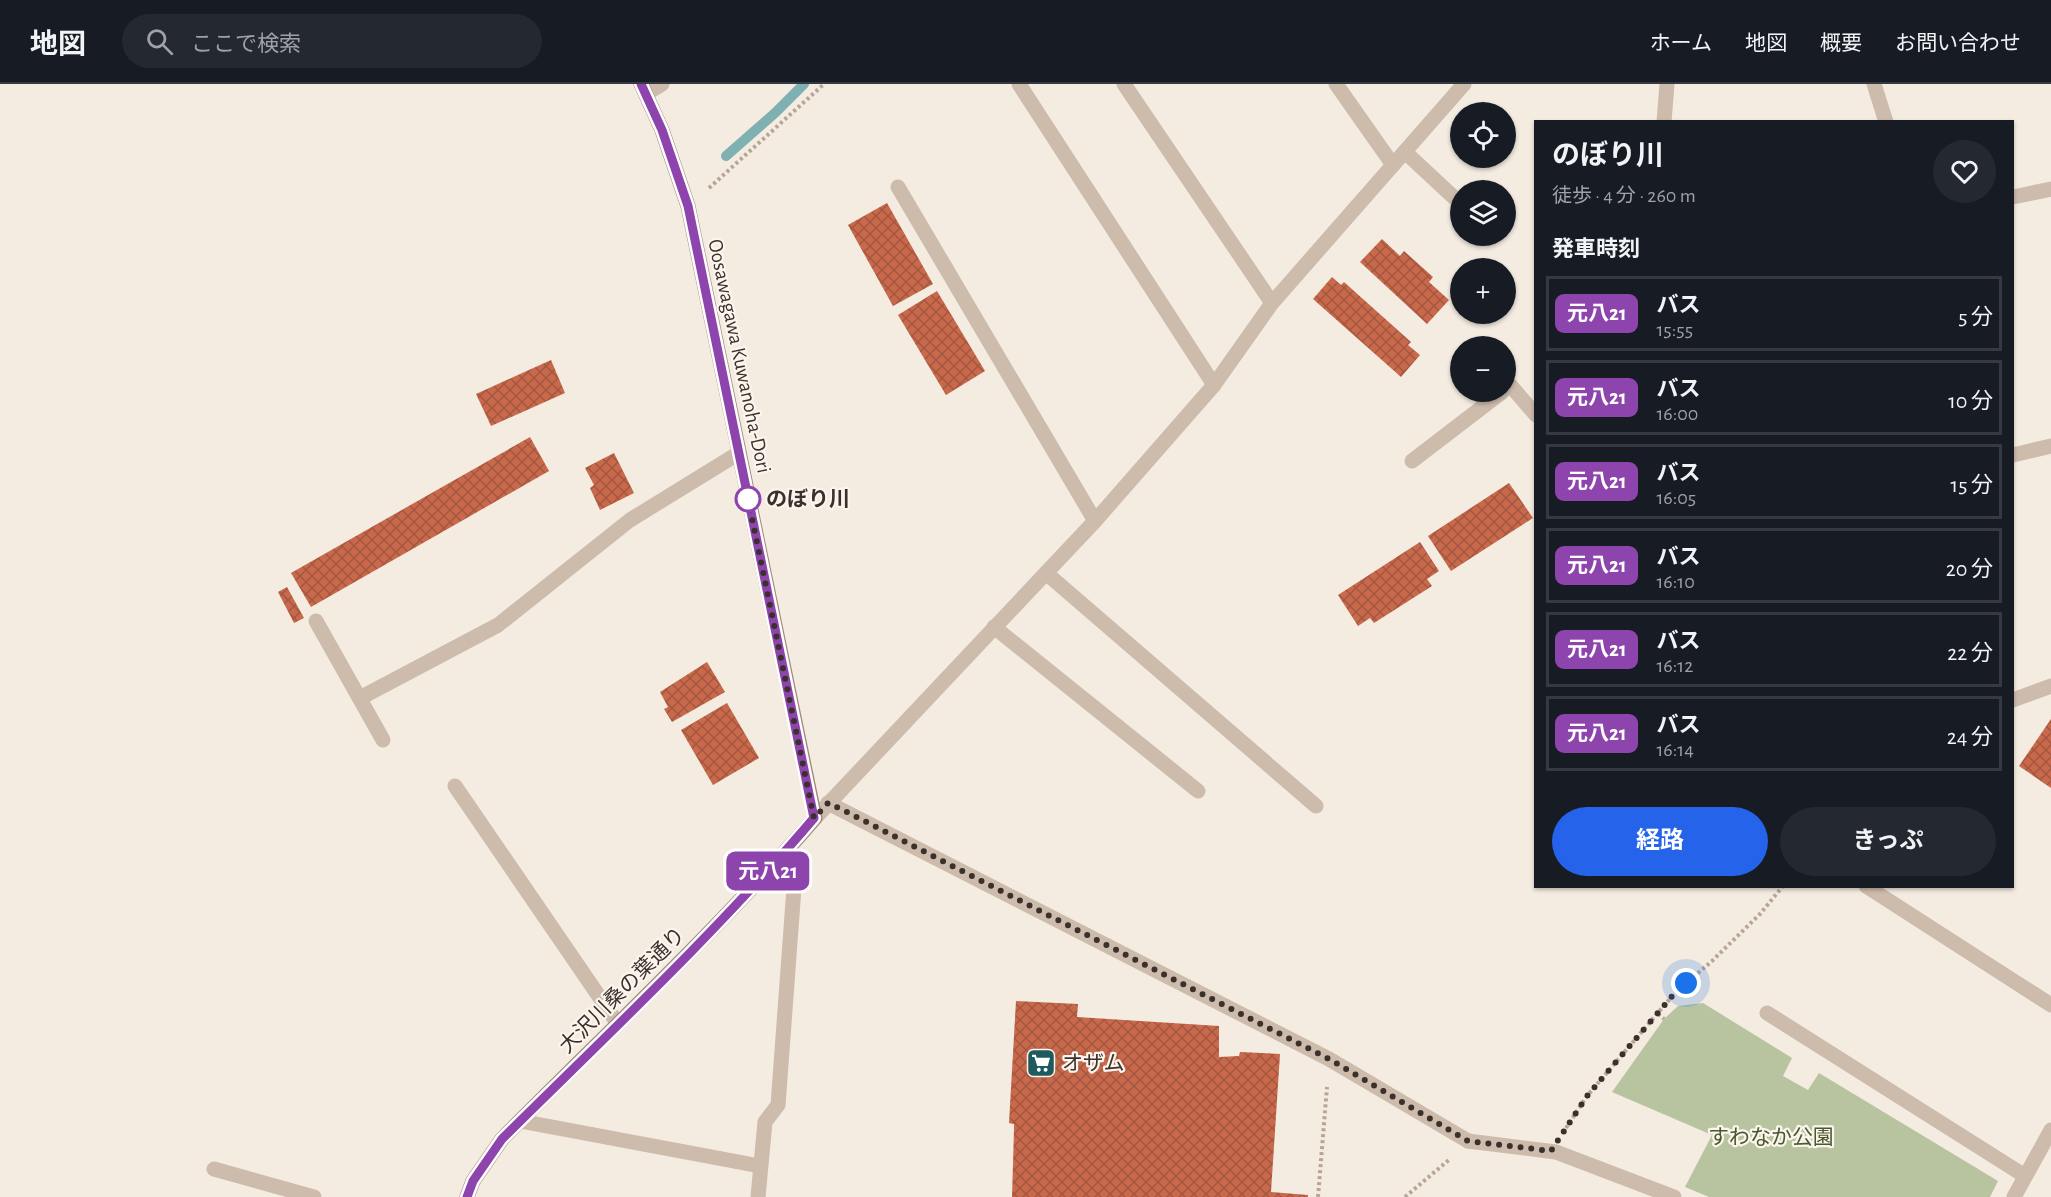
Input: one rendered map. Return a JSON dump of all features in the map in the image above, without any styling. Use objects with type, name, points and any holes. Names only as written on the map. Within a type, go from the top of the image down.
[{"type":"street","points":[[644,89],[663,84]]},
{"type":"street","points":[[1019,84],[1214,385]]},
{"type":"street","points":[[1124,84],[1272,303]]},
{"type":"street","points":[[1336,84],[1393,165]]},
{"type":"street","points":[[814,818],[1095,521],[1214,385],[1272,303],[1464,84]]},
{"type":"street","points":[[1664,120],[1667,84]]},
{"type":"street","points":[[1874,84],[1885,120]]},
{"type":"street","name":"Oosawagawa Kuwanoha-Dori","points":[[644,89],[662,130],[688,206],[814,818]]},
{"type":"street","points":[[1405,152],[1450,194]]},
{"type":"street","points":[[898,187],[1095,521]]},
{"type":"street","points":[[2014,197],[2051,189]]},
{"type":"street","points":[[1516,392],[1534,413]]},
{"type":"street","points":[[1412,461],[1489,402]]},
{"type":"street","points":[[2014,455],[2051,446]]},
{"type":"street","points":[[360,698],[498,625],[630,520],[738,453]]},
{"type":"street","points":[[1046,573],[1316,806]]},
{"type":"street","points":[[316,621],[383,740]]},
{"type":"street","points":[[994,627],[1198,791]]},
{"type":"street","points":[[2014,700],[2051,686]]},
{"type":"street","points":[[455,786],[618,1024]]},
{"type":"street","points":[[828,803],[1329,1059],[1468,1141],[1551,1151],[1674,1197]]},
{"type":"street","name":"大沢川桑の葉通り","points":[[467,1197],[473,1181],[502,1139],[776,863],[814,818]]},
{"type":"street","points":[[758,1197],[765,1122],[778,1105],[794,888],[776,863]]},
{"type":"street","points":[[1869,888],[2051,1005]]},
{"type":"street","points":[[1767,1013],[2025,1176]]},
{"type":"street","points":[[520,1121],[760,1166]]},
{"type":"street","points":[[2014,1197],[2051,1130]]},
{"type":"street","points":[[214,1169],[314,1197]]},
{"type":"path","points":[[688,206],[824,84]]},
{"type":"path","points":[[1551,1151],[1587,1096],[1674,994],[1712,961],[1760,914],[1782,888]]},
{"type":"path","points":[[1658,1014],[1664,1019]]},
{"type":"path","points":[[1318,1197],[1329,1059]]},
{"type":"path","points":[[1405,1197],[1468,1141]]},
{"type":"green space","name":"すわなか公園","points":[[1703,1003],[1792,1058],[1783,1076],[1808,1090],[1819,1073],[1998,1181],[1990,1197],[1709,1197],[1685,1187],[1712,1135],[1612,1092],[1664,1019],[1678,1006]]},
{"type":"building","points":[[887,203],[933,284],[893,306],[848,225]]},
{"type":"building","points":[[1382,239],[1400,256],[1404,251],[1433,277],[1429,282],[1449,300],[1427,324],[1360,262]]},
{"type":"building","points":[[1332,277],[1341,285],[1344,282],[1411,342],[1408,345],[1420,355],[1401,377],[1313,299]]},
{"type":"building","points":[[937,291],[985,371],[946,395],[898,315]]},
{"type":"building","points":[[551,360],[565,393],[491,426],[476,394]]},
{"type":"building","points":[[530,437],[549,471],[311,607],[291,573]]},
{"type":"building","points":[[614,453],[634,493],[600,510],[590,488],[594,485],[585,468]]},
{"type":"building","points":[[1509,483],[1533,518],[1451,571],[1428,536]]},
{"type":"building","points":[[1420,542],[1439,571],[1427,579],[1432,586],[1374,623],[1370,618],[1358,626],[1338,595]]},
{"type":"building","points":[[287,587],[304,618],[294,623],[278,592]]},
{"type":"building","points":[[707,662],[725,692],[672,722],[664,709],[668,707],[660,692]]},
{"type":"building","points":[[727,703],[759,758],[713,785],[681,730]]},
{"type":"building","points":[[2051,719],[2051,788],[2019,766]]},
{"type":"building","points":[[1016,1001],[1078,1004],[1077,1017],[1219,1026],[1219,1057],[1239,1056],[1240,1052],[1280,1054],[1271,1192],[1308,1195],[1308,1197],[1012,1197],[1014,1124],[1009,1123]]},
{"type":"waterway","points":[[726,156],[804,84]]},
{"type":"bus line","name":"元八21","points":[[467,1197],[473,1181],[502,1139],[725,916],[776,863],[814,818],[688,206],[662,130],[641,84]]},
{"type":"place","name":"のぼり川","points":[[748,499]]},
{"type":"place","name":"オザム","points":[[1041,1063]]},
{"type":"route","points":[[748,499],[814,818],[828,803],[845,811],[1329,1059],[1468,1141],[1551,1151],[1587,1096],[1686,983]]}]
